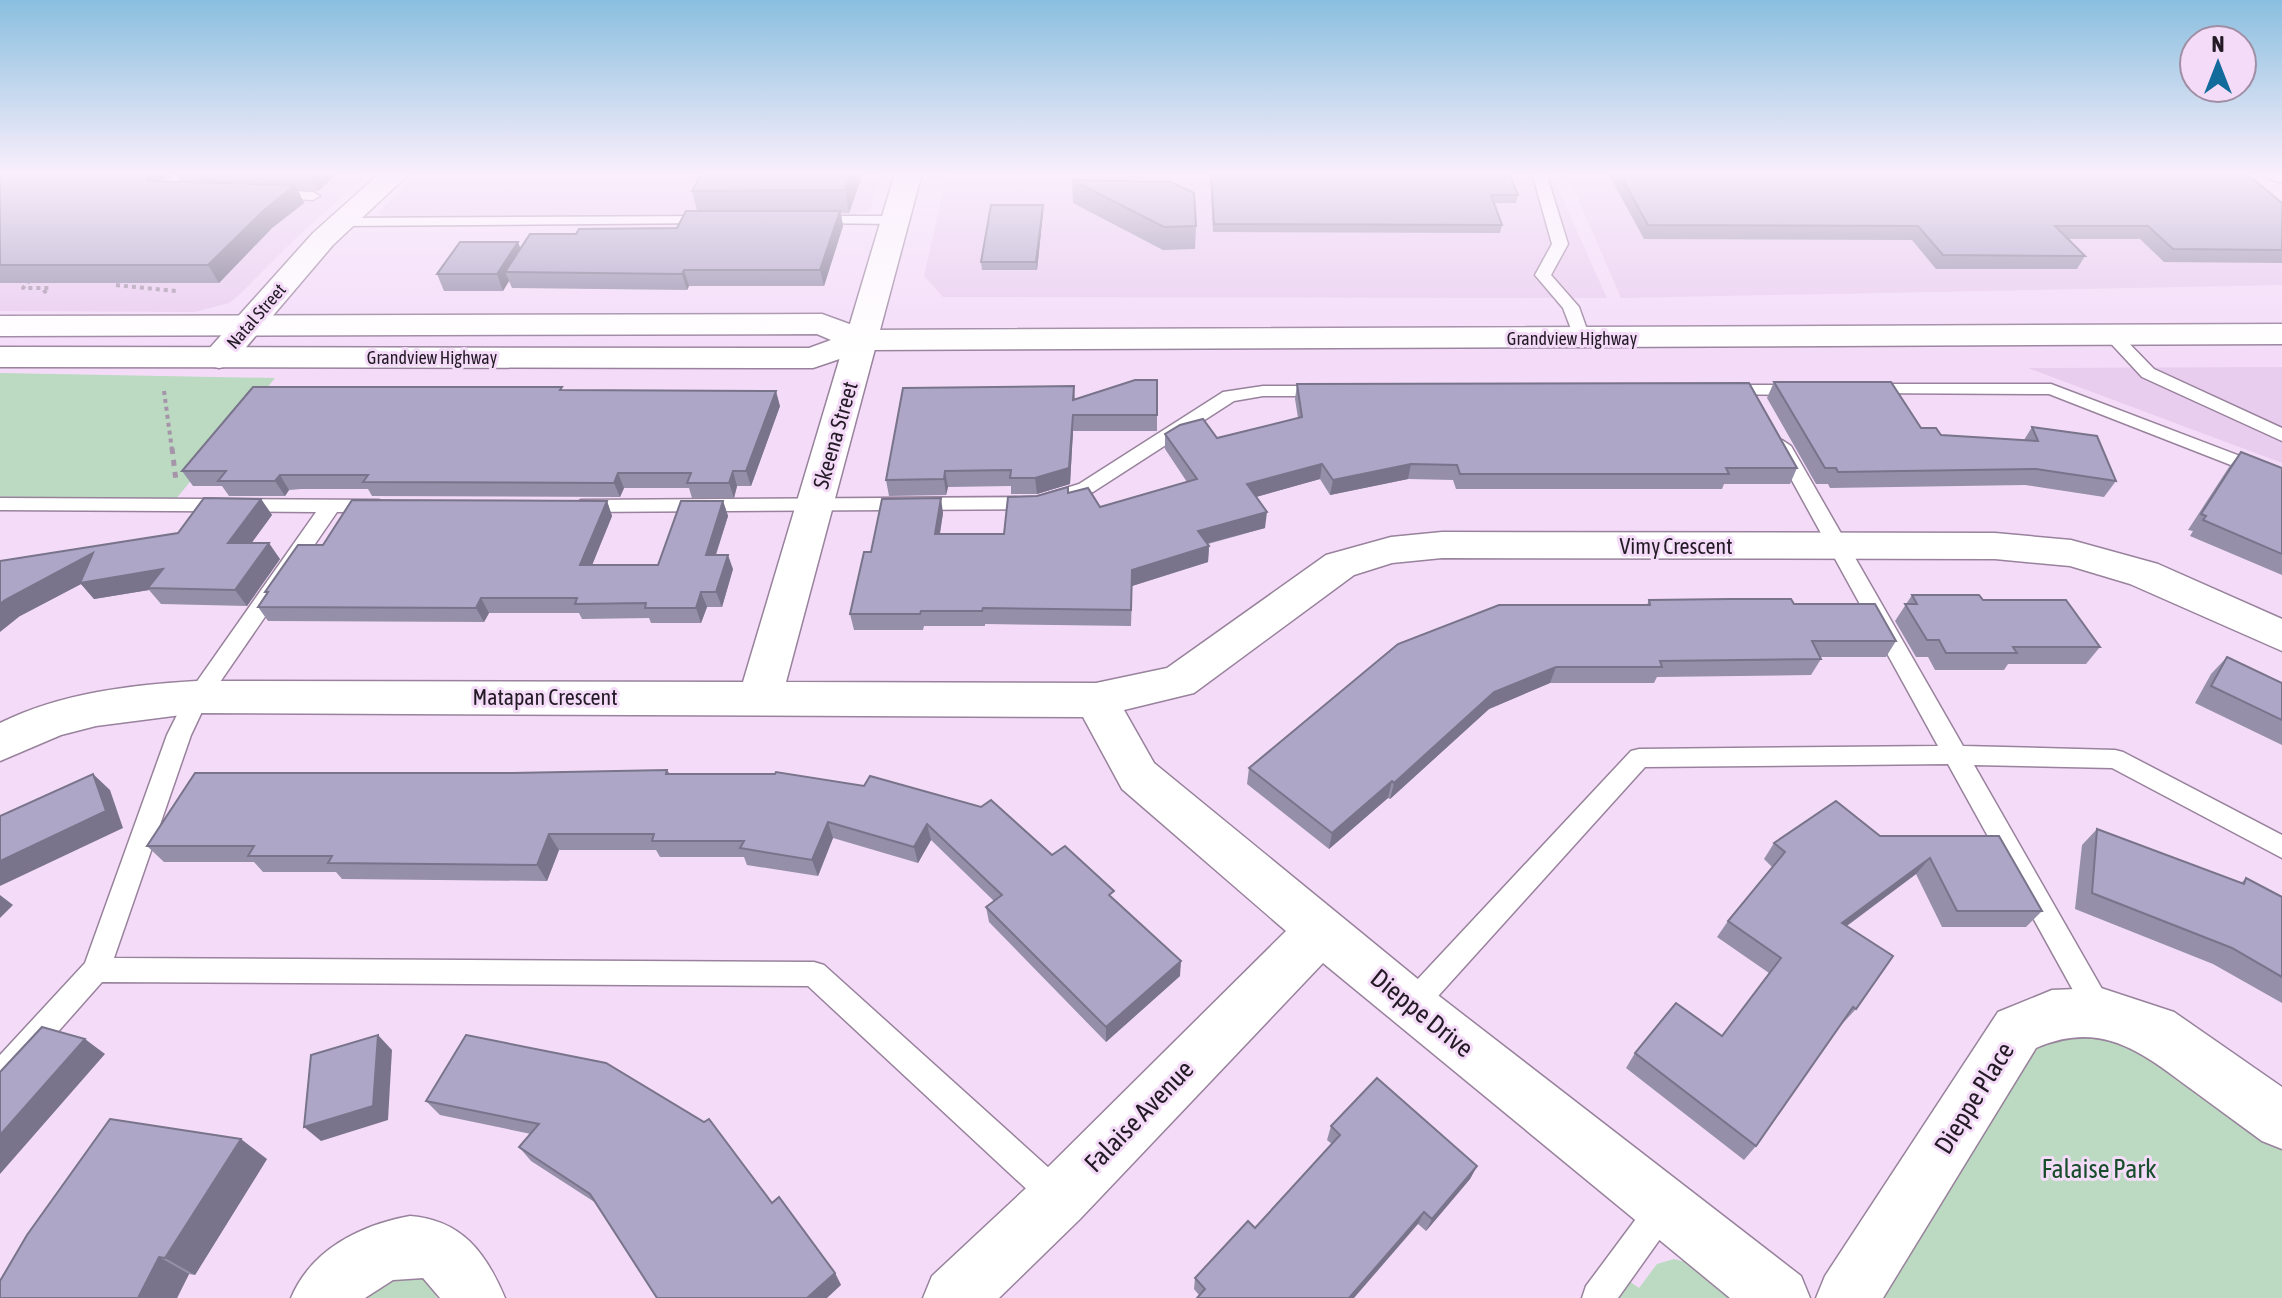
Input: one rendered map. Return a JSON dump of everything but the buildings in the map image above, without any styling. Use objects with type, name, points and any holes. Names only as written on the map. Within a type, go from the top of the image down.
[{"type":"main road","name":"Grandview Highway","points":[[0,326],[822,324],[862,340]]},
{"type":"main road","name":"Grandview Highway","points":[[0,357],[813,358],[862,340],[2282,334]]},
{"type":"street","name":"Natal Street","points":[[219,358],[330,234]]},
{"type":"street","name":"Skeena Street","points":[[760,697],[891,234]]},
{"type":"street","name":"Vimy Crescent","points":[[1096,700],[1179,682],[1340,565],[1391,550],[1442,545],[1995,546],[2071,553],[2144,574],[2282,636]]},
{"type":"street","name":"Matapan Crescent","points":[[0,743],[17,733],[72,715],[146,700],[197,697],[1096,700]]},
{"type":"street","name":"Dieppe Drive","points":[[1096,700],[1138,776],[1411,1006],[1779,1298]]},
{"type":"street","name":"Falaise Avenue","points":[[954,1298],[1059,1198],[1320,931]]},
{"type":"street","name":"Dieppe Place","points":[[1847,1298],[2017,1030],[2052,1015],[2101,1013],[2155,1030],[2282,1121]]},
{"type":"street","points":[[322,1298],[355,1267],[385,1252],[414,1247],[438,1252],[457,1267],[474,1298]]},
{"type":"lane","points":[[1557,234],[1560,244],[1543,275],[1571,307],[1582,338]]},
{"type":"lane","points":[[2111,335],[2148,373],[2282,435]]},
{"type":"lane","points":[[1703,390],[1814,389]]},
{"type":"lane","points":[[1845,389],[2051,389],[2282,479]]},
{"type":"lane","points":[[1750,390],[2101,1013]]},
{"type":"lane","points":[[567,506],[1038,503],[1086,488],[1229,396],[1263,391],[1342,391]]},
{"type":"lane","points":[[0,504],[394,506]]},
{"type":"lane","points":[[0,1076],[96,970],[179,735],[197,697],[331,506]]},
{"type":"lane","points":[[1411,1006],[1639,758],[1956,755],[2115,759],[2282,847]]},
{"type":"lane","points":[[96,970],[814,974],[1059,1198]]},
{"type":"lane","points":[[1598,1298],[1665,1206]]},
{"type":"path","points":[[124,269],[114,279],[115,285],[177,291],[181,297]]},
{"type":"path","points":[[34,270],[23,280],[32,280],[23,288],[49,288],[43,294]]},
{"type":"path","points":[[164,391],[177,479],[171,505]]},
{"type":"shaded area","points":[[0,234],[301,234],[229,303],[195,312],[0,311]]},
{"type":"shaded area","points":[[933,234],[1578,234],[1607,298],[943,297],[924,276]]},
{"type":"shaded area","points":[[1593,234],[2282,234],[2282,285],[1621,298]]},
{"type":"shaded area","points":[[2282,367],[2282,463],[2028,368]]},
{"type":"green space","points":[[0,373],[275,378],[171,505],[0,504]]},
{"type":"green space","name":"Falaise Park","points":[[2088,1028],[2143,1044],[2282,1142],[2282,1298],[1873,1298],[2026,1040]]},
{"type":"green space","points":[[1674,1259],[1686,1262],[1735,1298],[1598,1298],[1616,1272],[1639,1288],[1657,1264]]},
{"type":"green space","points":[[404,1271],[426,1279],[437,1298],[353,1298]]}]
